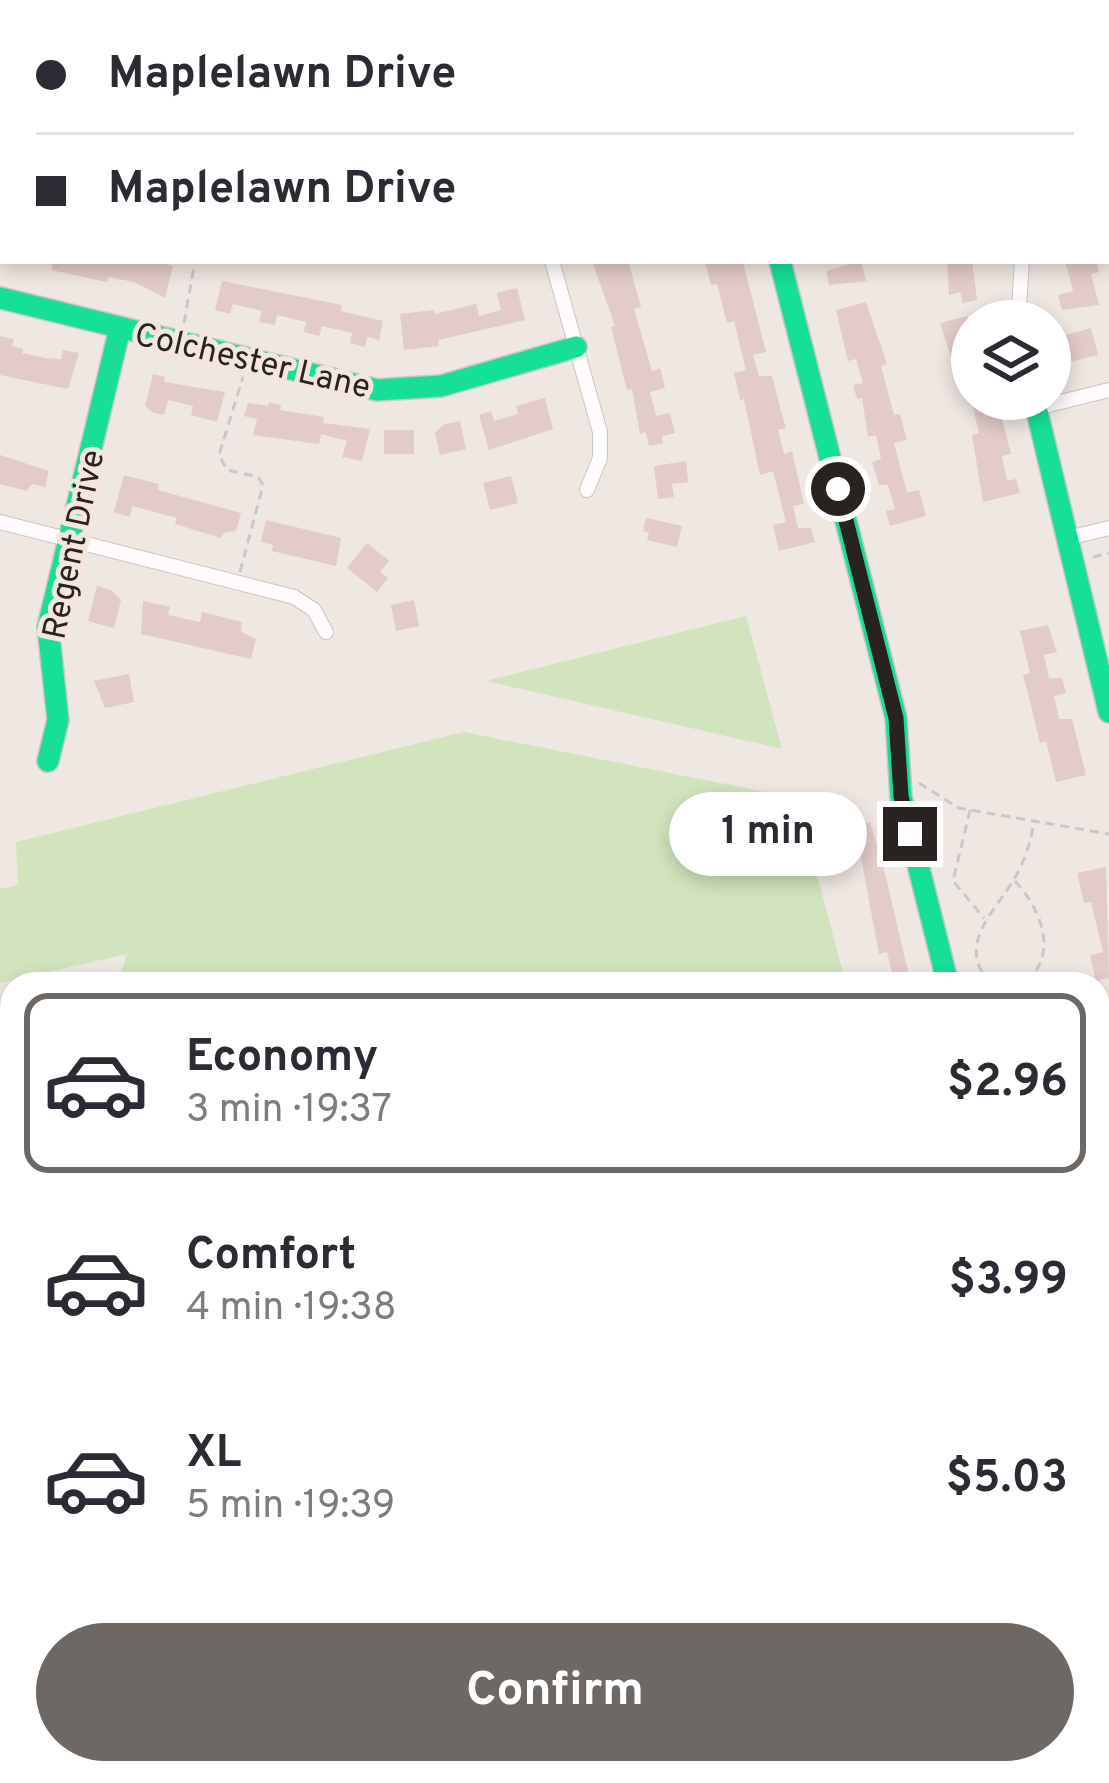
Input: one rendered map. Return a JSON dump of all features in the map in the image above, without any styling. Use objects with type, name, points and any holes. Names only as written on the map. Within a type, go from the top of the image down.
[{"type":"street","points":[[553,264],[600,432],[600,458],[587,490]]},
{"type":"street","points":[[781,264],[896,718],[901,796],[946,972]]},
{"type":"street","points":[[1019,300],[1022,264]]},
{"type":"street","name":"Colchester Lane","points":[[0,298],[398,392],[441,386],[576,347]]},
{"type":"street","name":"Regent Drive","points":[[49,761],[58,720],[48,627],[121,328]]},
{"type":"street","points":[[1071,397],[1109,390]]},
{"type":"street","points":[[1039,420],[1109,712]]},
{"type":"street","points":[[0,522],[294,597],[314,610],[326,632]]},
{"type":"street","points":[[1068,538],[1109,528]]},
{"type":"path","points":[[179,342],[194,264]]},
{"type":"path","points":[[237,583],[263,485],[258,478],[227,470],[219,455],[248,358]]},
{"type":"path","points":[[1091,557],[1109,553]]},
{"type":"path","points":[[919,783],[970,810],[1109,834]]},
{"type":"path","points":[[970,810],[953,881],[986,919]]},
{"type":"path","points":[[985,972],[975,951],[986,919],[1014,879],[1030,845],[1034,821]]},
{"type":"path","points":[[1014,879],[1038,909],[1043,932],[1035,972]]},
{"type":"green space","points":[[746,616],[782,749],[486,681]]},
{"type":"green space","points":[[464,732],[796,798],[843,972],[121,972],[127,954],[48,972],[0,972],[0,889],[18,885],[16,842]]},
{"type":"building","points":[[52,264],[173,266],[165,298],[134,282],[108,277],[107,282],[51,270]]},
{"type":"building","points":[[593,264],[629,264],[641,307],[634,309],[652,371],[660,368],[665,388],[650,392],[656,416],[670,413],[675,433],[662,436],[663,443],[649,446],[646,432],[640,434],[632,389],[627,390],[611,327],[615,326]]},
{"type":"building","points":[[706,264],[744,264],[766,352],[753,355],[759,376],[772,376],[786,428],[778,430],[784,454],[792,451],[804,504],[793,506],[798,528],[811,528],[815,542],[779,551],[773,525],[786,522],[773,471],[760,475],[734,373],[746,370],[734,321],[727,323],[717,284],[711,285]]},
{"type":"building","points":[[862,264],[866,281],[829,285],[826,271]]},
{"type":"building","points":[[947,264],[972,264],[977,300],[962,300],[960,292],[949,295]]},
{"type":"building","points":[[1066,264],[1097,264],[1099,272],[1091,274],[1099,305],[1071,309],[1071,300],[1059,300],[1058,295],[1073,291]]},
{"type":"building","points":[[222,281],[342,305],[341,311],[383,321],[379,340],[367,337],[365,347],[350,343],[352,333],[322,326],[319,336],[304,332],[306,322],[277,315],[275,325],[259,322],[262,311],[233,304],[230,314],[215,310]]},
{"type":"building","points":[[517,288],[525,320],[438,340],[439,346],[404,350],[400,314],[434,310],[435,314],[476,304],[479,316],[501,310],[497,293]]},
{"type":"building","points":[[866,302],[887,364],[881,366],[894,415],[900,414],[907,440],[894,443],[907,493],[919,490],[926,516],[890,526],[886,511],[895,509],[888,485],[879,485],[872,462],[881,459],[876,435],[868,437],[862,398],[857,399],[853,385],[863,383],[856,359],[848,361],[836,310]]},
{"type":"building","points":[[951,320],[951,357],[940,323]]},
{"type":"building","points":[[1091,328],[1098,355],[1071,362],[1071,334]]},
{"type":"building","points":[[0,336],[14,339],[12,346],[23,349],[22,353],[45,358],[61,359],[63,350],[79,353],[68,389],[0,375]]},
{"type":"building","points":[[153,374],[165,377],[164,382],[225,392],[217,422],[191,415],[193,406],[168,400],[164,415],[152,412],[145,406]]},
{"type":"building","points":[[545,398],[553,429],[489,450],[479,415],[491,411],[494,421],[518,414],[516,406]]},
{"type":"building","points":[[269,402],[281,405],[280,410],[324,417],[323,423],[370,429],[362,461],[342,457],[347,441],[321,434],[319,444],[253,435],[257,419],[244,416],[248,403],[268,406]]},
{"type":"building","points":[[976,420],[1002,420],[1011,454],[1002,456],[1007,481],[1016,479],[1020,493],[983,502],[972,435],[979,433]]},
{"type":"building","points":[[460,421],[466,449],[440,455],[435,433],[445,424]]},
{"type":"building","points":[[384,430],[414,430],[414,454],[384,454]]},
{"type":"building","points":[[0,455],[49,471],[45,487],[32,484],[27,491],[0,484]]},
{"type":"building","points":[[686,461],[688,482],[672,484],[674,497],[658,499],[654,466]]},
{"type":"building","points":[[124,475],[159,484],[158,490],[241,513],[236,531],[223,533],[221,538],[175,524],[177,518],[132,506],[130,517],[114,512]]},
{"type":"building","points":[[511,476],[518,503],[490,510],[483,483]]},
{"type":"building","points":[[646,518],[682,526],[677,547],[647,540]]},
{"type":"building","points":[[266,520],[341,538],[336,566],[272,551],[273,545],[261,542]]},
{"type":"building","points":[[367,543],[389,561],[380,572],[388,578],[377,592],[347,568]]},
{"type":"building","points":[[97,586],[121,600],[114,628],[88,621]]},
{"type":"building","points":[[414,600],[419,626],[396,631],[391,605]]},
{"type":"building","points":[[143,601],[170,607],[168,615],[200,622],[202,612],[242,622],[241,632],[256,639],[251,659],[141,634]]},
{"type":"building","points":[[1048,625],[1057,652],[1044,655],[1049,678],[1062,678],[1066,693],[1054,696],[1059,719],[1072,719],[1086,775],[1056,782],[1046,741],[1040,743],[1023,675],[1030,673],[1020,631]]},
{"type":"building","points":[[129,674],[134,702],[105,708],[94,681]]},
{"type":"building","points":[[870,822],[908,972],[892,972],[887,952],[879,954],[857,836],[847,839],[844,829]]},
{"type":"building","points":[[1106,867],[1109,972],[1094,972],[1090,955],[1103,952],[1091,902],[1084,903],[1077,873]]},
{"type":"traffic: fast","points":[[781,264],[896,718],[901,797],[945,972]]},
{"type":"traffic: fast","points":[[0,298],[377,390],[441,386],[576,347]]},
{"type":"traffic: fast","points":[[48,761],[58,720],[48,627],[120,328]]},
{"type":"traffic: fast","points":[[1039,420],[1109,712]]},
{"type":"route","points":[[838,489],[896,718],[901,796],[910,834]]}]
